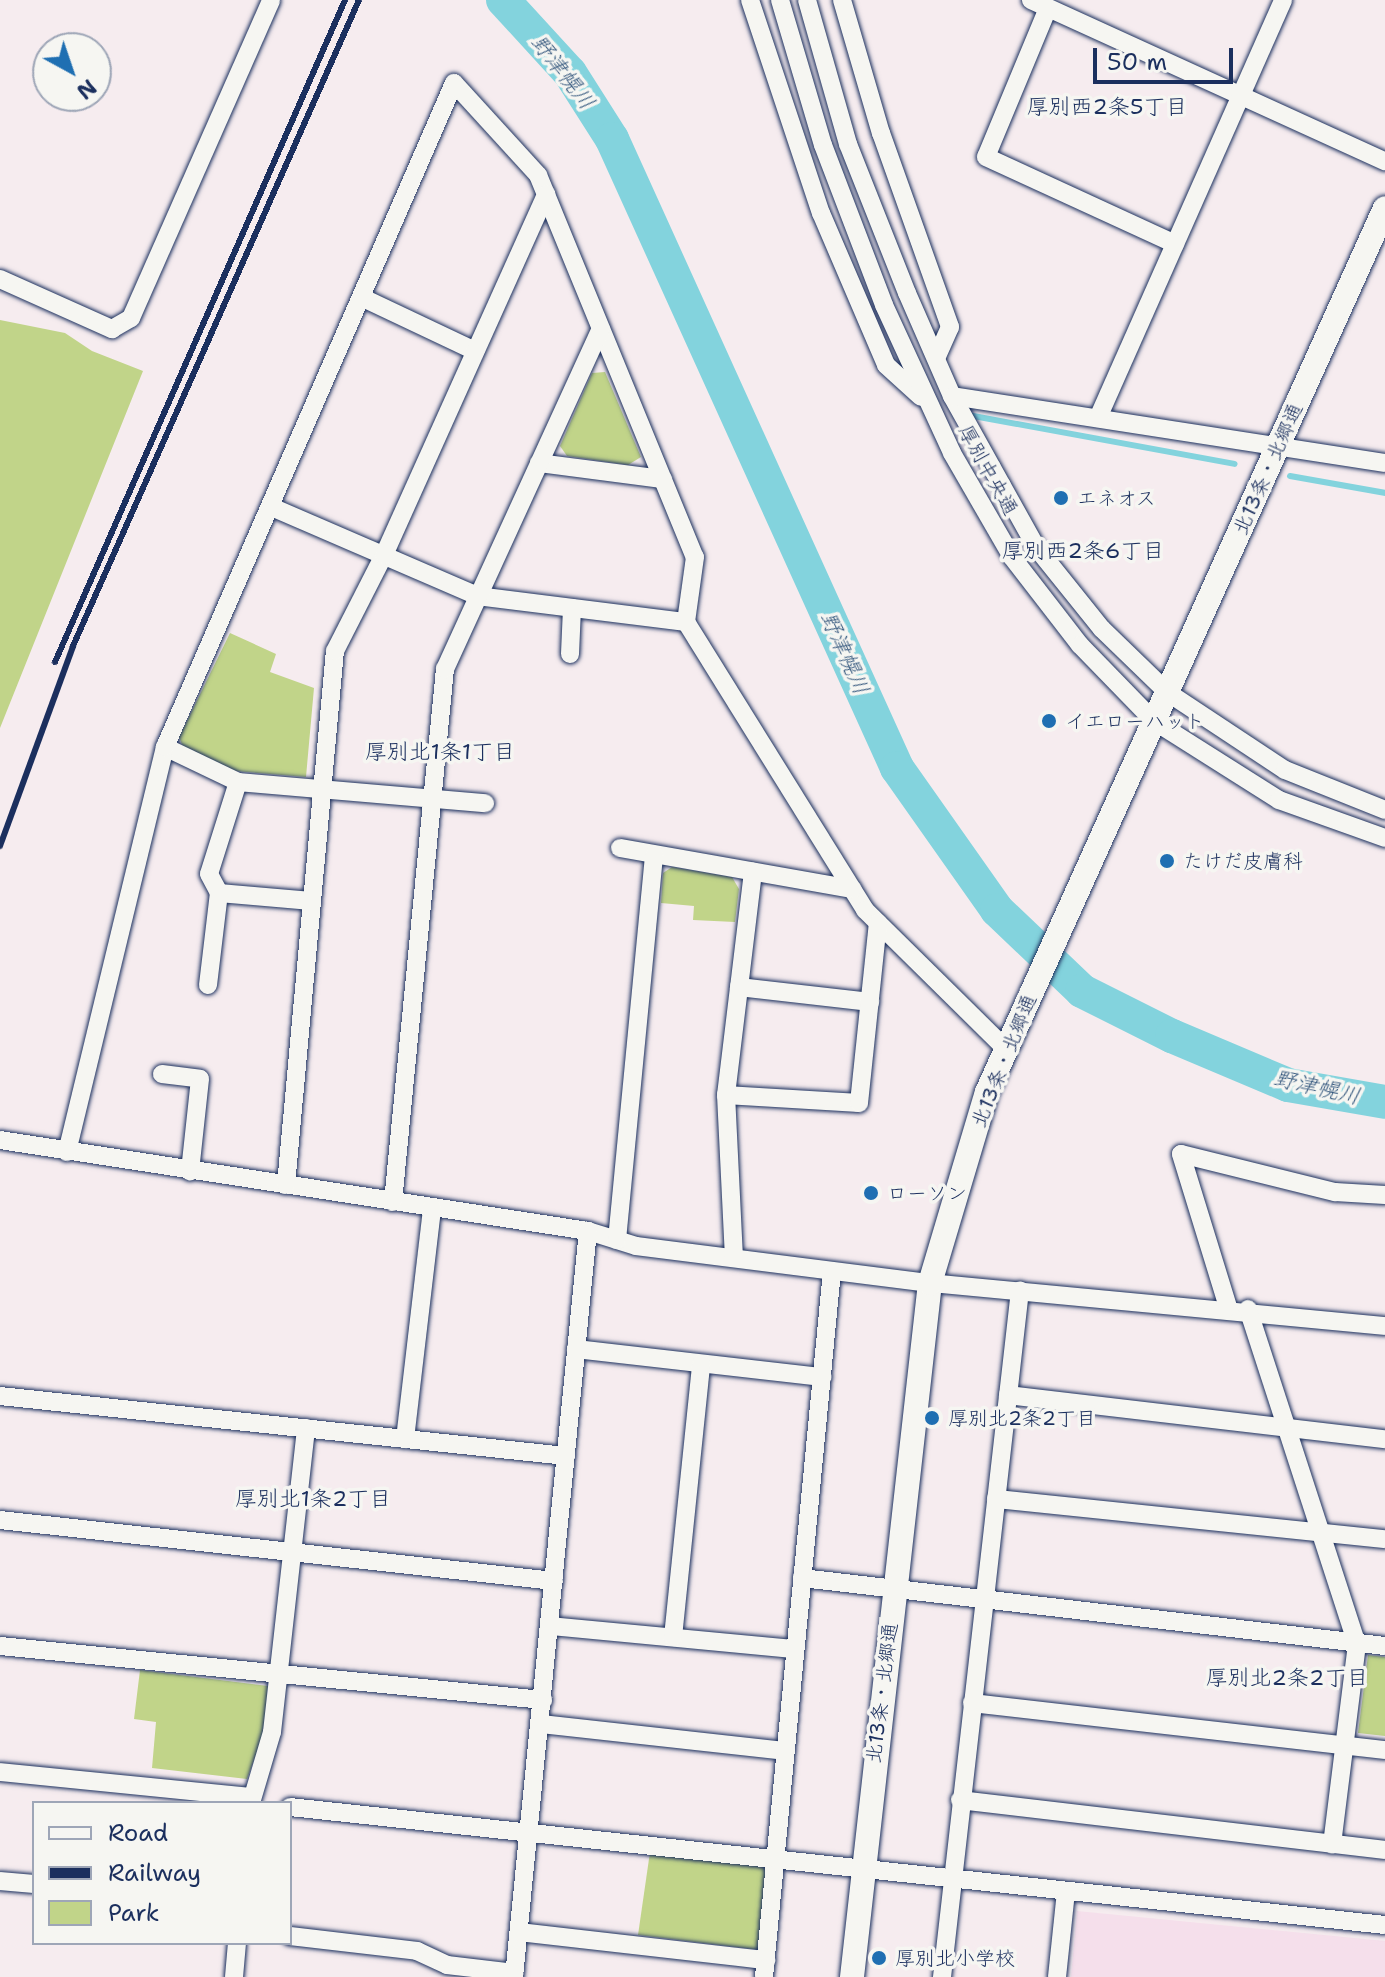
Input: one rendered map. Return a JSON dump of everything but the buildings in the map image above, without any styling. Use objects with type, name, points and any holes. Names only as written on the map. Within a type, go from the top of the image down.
[{"type":"main road","name":"北13条・北郷通","points":[[852,1977],[930,1283],[987,1092],[1385,208]]},
{"type":"street","points":[[0,279],[112,329],[131,318],[271,0]]},
{"type":"street","points":[[750,0],[821,213],[886,365],[926,402]]},
{"type":"street","name":"厚別中央通","points":[[780,0],[823,145],[884,305],[926,402],[1012,557],[1080,645],[1154,721],[1279,800],[1385,838]]},
{"type":"street","name":"厚別中央通","points":[[807,0],[848,144],[907,293],[952,396],[1036,547],[1102,629],[1167,692],[1285,770],[1385,810]]},
{"type":"street","points":[[1098,418],[1283,0]]},
{"type":"street","points":[[846,4],[950,327],[936,358]]},
{"type":"street","points":[[1175,244],[986,157],[1039,4],[1385,161]]},
{"type":"street","points":[[67,1152],[165,747],[274,508],[454,83],[538,175],[695,557],[686,622],[852,889],[878,923],[1006,1049]]},
{"type":"street","points":[[286,1185],[335,651],[384,555],[546,194]]},
{"type":"street","points":[[363,298],[475,351]]},
{"type":"street","points":[[393,1202],[445,669],[601,329]]},
{"type":"street","points":[[952,396],[1385,463]]},
{"type":"street","points":[[539,463],[663,479]]},
{"type":"street","points":[[274,508],[477,596],[686,622]]},
{"type":"street","points":[[570,654],[572,608]]},
{"type":"street","points":[[165,747],[238,782],[485,803]]},
{"type":"street","points":[[208,985],[219,893],[209,874],[238,782]]},
{"type":"street","points":[[620,848],[852,889]]},
{"type":"street","points":[[617,1240],[654,855]]},
{"type":"street","points":[[734,1258],[726,1095],[753,872]]},
{"type":"street","points":[[219,893],[312,901]]},
{"type":"street","points":[[726,1095],[859,1103],[878,923]]},
{"type":"street","points":[[739,987],[870,1002]]},
{"type":"street","points":[[162,1074],[200,1079],[190,1171]]},
{"type":"street","points":[[0,1140],[588,1231],[617,1240],[734,1258],[930,1283],[1228,1307],[1385,1326]]},
{"type":"street","points":[[1228,1307],[1181,1154],[1335,1192],[1385,1195]]},
{"type":"street","points":[[405,1439],[432,1208]]},
{"type":"street","points":[[292,1936],[417,1951],[447,1965],[515,1975],[588,1231]]},
{"type":"street","points":[[519,1932],[765,1969],[832,1271]]},
{"type":"street","points":[[942,1977],[1020,1290]]},
{"type":"street","points":[[1248,1309],[1283,1428],[1322,1532],[1357,1644],[1348,1746],[1332,1844]]},
{"type":"street","points":[[576,1349],[822,1377]]},
{"type":"street","points":[[673,1637],[701,1364]]},
{"type":"street","points":[[1008,1395],[1385,1439]]},
{"type":"street","points":[[0,1396],[566,1456]]},
{"type":"street","points":[[0,1772],[252,1800],[272,1732],[306,1428]]},
{"type":"street","points":[[996,1499],[1385,1539]]},
{"type":"street","points":[[0,1520],[554,1581]]},
{"type":"street","points":[[802,1578],[1385,1646]]},
{"type":"street","points":[[550,1626],[795,1649]]},
{"type":"street","points":[[0,1646],[543,1700]]},
{"type":"street","points":[[972,1703],[1385,1750]]},
{"type":"street","points":[[541,1724],[785,1751]]},
{"type":"street","points":[[960,1800],[1385,1850]]},
{"type":"street","points":[[292,1807],[530,1830],[862,1870],[1385,1925]]},
{"type":"street","points":[[0,1881],[32,1884]]},
{"type":"street","points":[[1057,1977],[1066,1891]]},
{"type":"street","points":[[234,1977],[237,1945]]},
{"type":"shaded area","points":[[1077,1911],[1385,1941],[1385,1977],[1071,1977]]},
{"type":"green space","points":[[0,320],[65,333],[92,351],[143,371],[0,728]]},
{"type":"green space","points":[[605,372],[641,457],[628,465],[567,456],[560,446],[592,373]]},
{"type":"green space","points":[[230,633],[276,654],[270,672],[314,688],[306,777],[234,771],[183,747],[179,737]]},
{"type":"green space","points":[[672,867],[732,877],[739,889],[735,922],[693,920],[694,906],[661,903],[663,873]]},
{"type":"green space","points":[[1368,1655],[1385,1657],[1385,1736],[1358,1733]]},
{"type":"green space","points":[[140,1670],[268,1686],[263,1736],[247,1779],[152,1768],[156,1722],[134,1719]]},
{"type":"green space","points":[[650,1852],[768,1867],[760,1950],[638,1935]]},
{"type":"waterway","name":"野津幌川","points":[[503,0],[570,73],[612,139],[897,768],[997,910],[1082,991],[1172,1036],[1288,1085],[1385,1102]]},
{"type":"waterway","points":[[968,415],[1235,464]]},
{"type":"waterway","points":[[1290,476],[1385,493]]},
{"type":"railway","points":[[55,662],[345,0]]},
{"type":"railway","points":[[0,846],[73,646],[359,0]]},
{"type":"place","name":"エネオス","points":[[1061,498]]},
{"type":"place","name":"イエローハット","points":[[1049,721]]},
{"type":"place","name":"たけだ皮膚科","points":[[1167,861]]},
{"type":"place","name":"ローソン","points":[[871,1193]]},
{"type":"place","name":"厚別北2条2丁目","points":[[932,1418]]},
{"type":"place","name":"厚別北小学校","points":[[879,1958]]},
{"type":"district","name":"厚別西2条5丁目","points":[[1107,107]]},
{"type":"district","name":"厚別西2条6丁目","points":[[1083,551]]},
{"type":"district","name":"厚別北1条1丁目","points":[[440,752]]},
{"type":"district","name":"厚別北1条2丁目","points":[[313,1499]]},
{"type":"district","name":"厚別北2条2丁目","points":[[1287,1678]]}]
